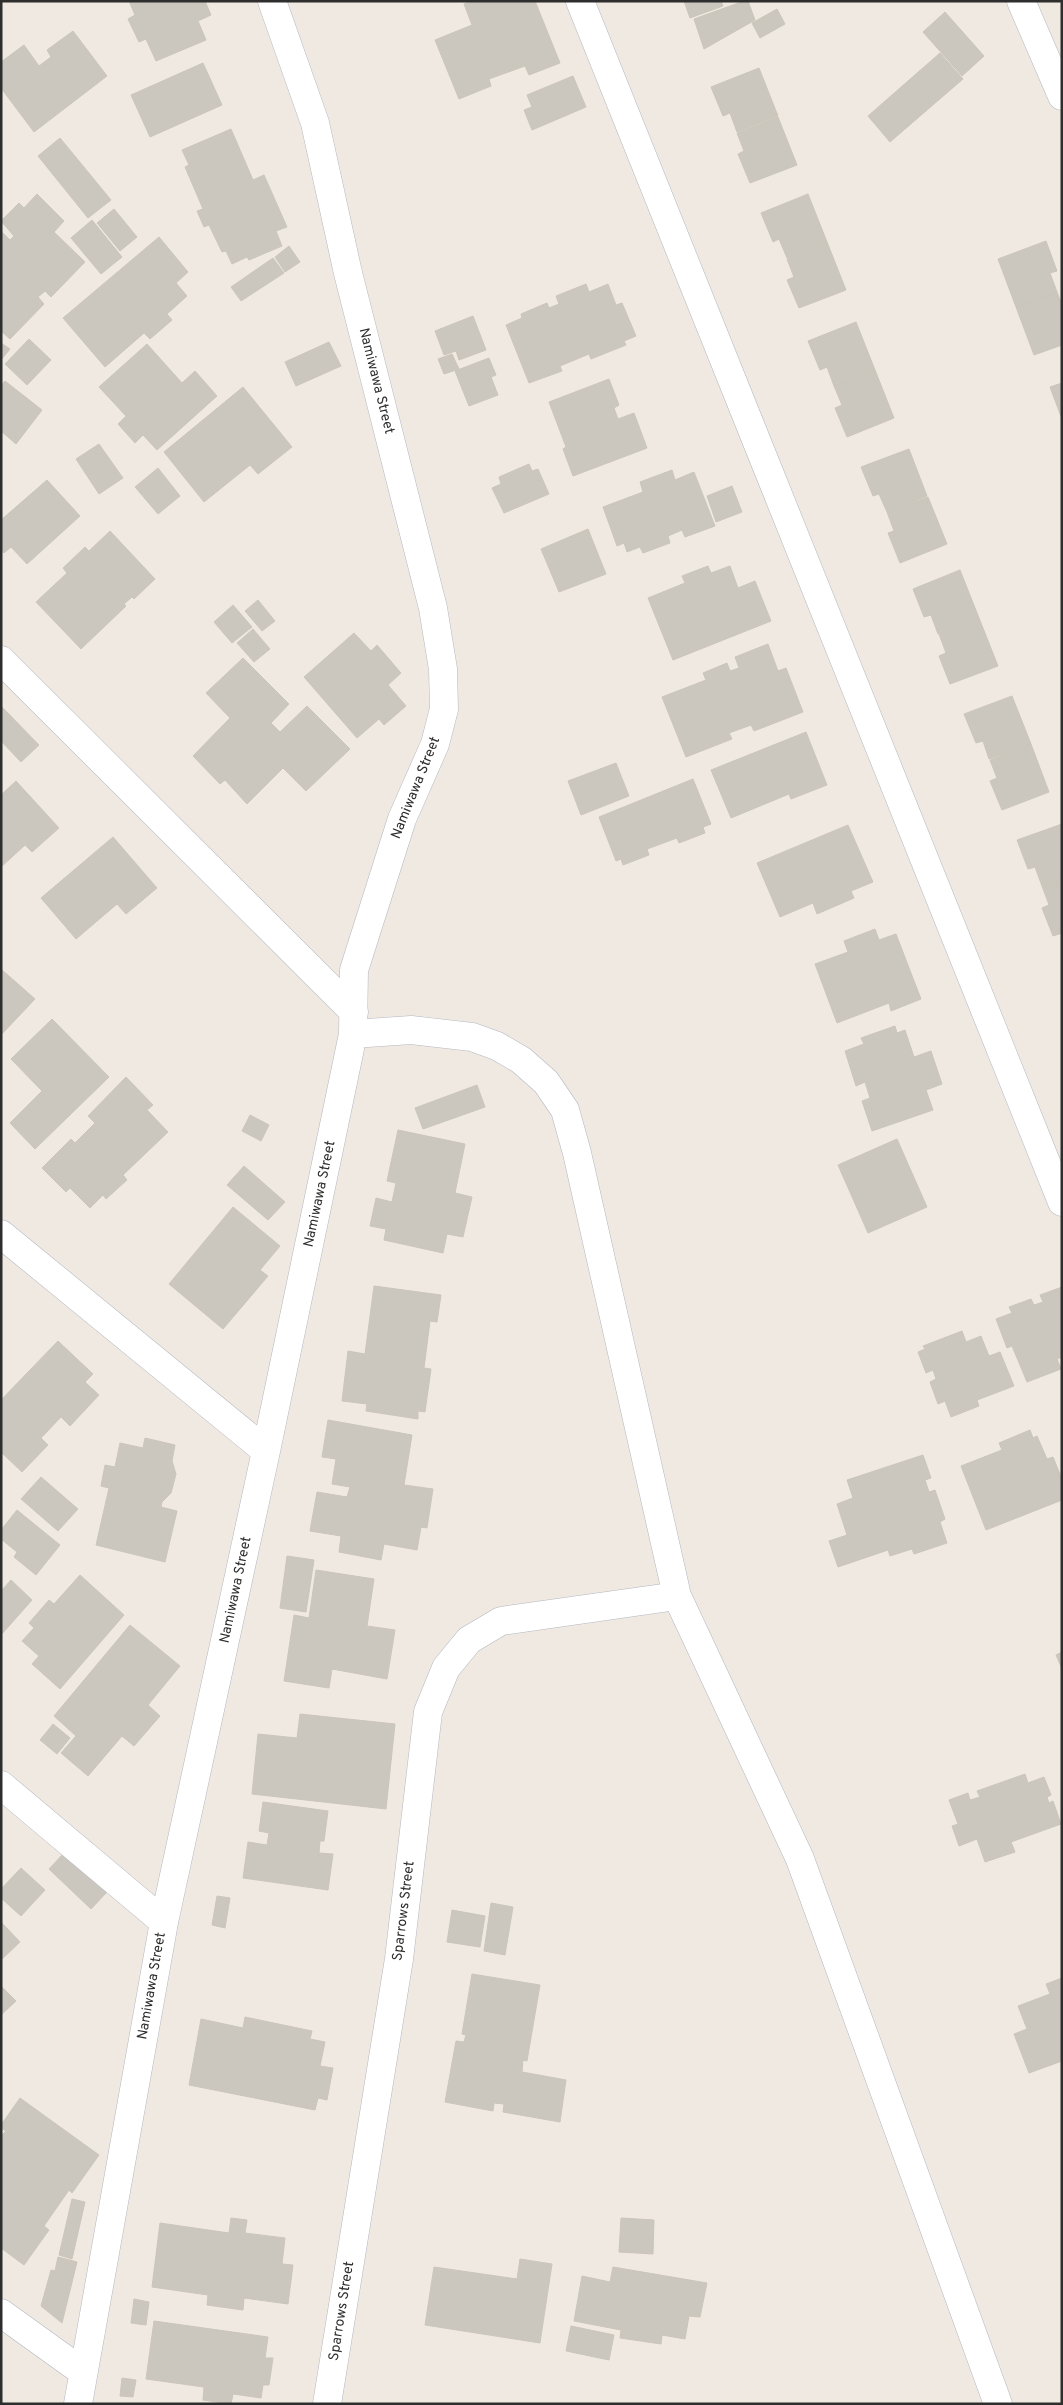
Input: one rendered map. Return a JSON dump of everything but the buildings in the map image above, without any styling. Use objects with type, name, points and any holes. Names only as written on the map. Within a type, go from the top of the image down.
[{"type":"street","name":"Namiwawa Street","points":[[78,2404],[164,1922],[266,1451],[353,1023],[354,970],[402,819],[435,744],[444,709],[444,669],[433,608],[348,273],[315,123],[272,1]]},
{"type":"street","points":[[580,1],[1062,1202]]},
{"type":"street","points":[[1021,1],[1062,96]]},
{"type":"street","points":[[1,660],[353,1023],[472,1037],[498,1046],[521,1060],[546,1082],[565,1110],[577,1153],[677,1596],[800,1859],[998,2404]]},
{"type":"street","points":[[1,1234],[266,1451]]},
{"type":"street","name":"Sparrows Street","points":[[327,2404],[399,1959],[428,1712],[446,1668],[469,1640],[501,1621],[677,1596]]},
{"type":"street","points":[[1,1785],[164,1922]]},
{"type":"street","points":[[1,2314],[83,2372]]}]
